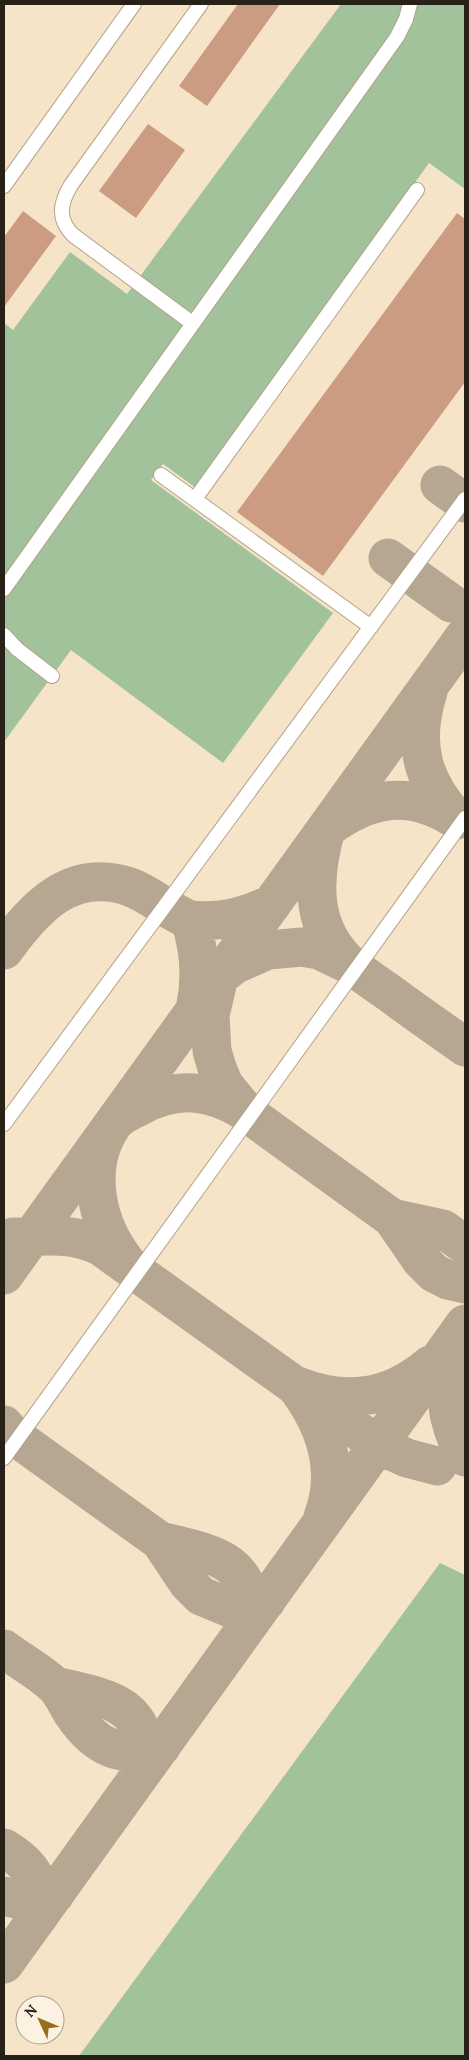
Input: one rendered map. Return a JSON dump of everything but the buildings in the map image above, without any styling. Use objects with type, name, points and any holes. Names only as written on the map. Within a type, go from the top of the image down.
[{"type":"street","points":[[4,186],[134,4]]},
{"type":"street","points":[[192,323],[73,235],[64,224],[61,211],[63,198],[71,185],[201,4]]},
{"type":"street","points":[[4,589],[192,323],[398,37],[410,4]]},
{"type":"street","points":[[195,499],[417,190]]},
{"type":"street","points":[[161,475],[371,627]]},
{"type":"street","points":[[4,1124],[465,499]]},
{"type":"street","points":[[4,635],[17,649],[52,676]]},
{"type":"street","points":[[4,1458],[465,818]]},
{"type":"green space","points":[[341,4],[465,4],[465,189],[429,163],[196,488],[163,464],[151,480],[333,613],[223,763],[71,650],[4,742],[4,323],[13,330],[70,252],[127,294]]},
{"type":"green space","points":[[440,1563],[465,1575],[465,2056],[79,2056]]},
{"type":"taxiway","points":[[440,485],[465,503]]},
{"type":"taxiway","points":[[388,558],[451,603]]},
{"type":"taxiway","points":[[4,1275],[465,636]]},
{"type":"taxiway","points":[[428,692],[421,728],[423,760],[435,790],[457,819]]},
{"type":"taxiway","points":[[457,820],[440,810],[406,801],[390,800],[358,809],[326,829],[318,866],[317,885],[321,920],[328,937],[339,952],[353,967],[465,1047]]},
{"type":"taxiway","points":[[4,950],[28,919],[42,906],[56,895],[72,887],[90,882],[109,882],[130,887],[190,920]]},
{"type":"taxiway","points":[[195,1010],[199,987],[199,964],[190,920],[222,920],[252,912],[272,904]]},
{"type":"taxiway","points":[[352,966],[319,950],[302,947],[268,950],[234,965],[219,977],[210,1015],[212,1051],[217,1068],[224,1085],[247,1113],[392,1218],[421,1260],[434,1273],[448,1280],[465,1284]]},
{"type":"taxiway","points":[[127,1263],[116,1248],[108,1231],[101,1214],[97,1195],[98,1159],[104,1141],[113,1124],[124,1114],[152,1100],[180,1093],[206,1095],[233,1104],[246,1112]]},
{"type":"taxiway","points":[[392,1218],[443,1229],[465,1245]]},
{"type":"taxiway","points":[[13,1237],[47,1236],[78,1238],[100,1246],[378,1445],[407,1458],[437,1466]]},
{"type":"taxiway","points":[[4,1964],[465,1324]]},
{"type":"taxiway","points":[[453,1345],[448,1375],[447,1402],[453,1429],[465,1457]]},
{"type":"taxiway","points":[[323,1517],[330,1482],[330,1464],[327,1448],[315,1415],[295,1385],[331,1395],[366,1396],[399,1386],[430,1365]]},
{"type":"taxiway","points":[[4,1425],[14,1436],[160,1541],[188,1583],[201,1596],[230,1608],[249,1607],[266,1601]]},
{"type":"taxiway","points":[[160,1541],[212,1555],[238,1572],[245,1585],[250,1602],[249,1624]]},
{"type":"taxiway","points":[[4,1649],[54,1685],[60,1691],[82,1726],[100,1743],[122,1751],[134,1752],[161,1747]]},
{"type":"taxiway","points":[[55,1686],[107,1700],[121,1707],[132,1716],[140,1729],[145,1746],[145,1768]]},
{"type":"taxiway","points":[[4,1848],[23,1861],[34,1876],[39,1894],[39,1916]]},
{"type":"taxiway","points":[[4,1896],[30,1900],[55,1894]]}]
